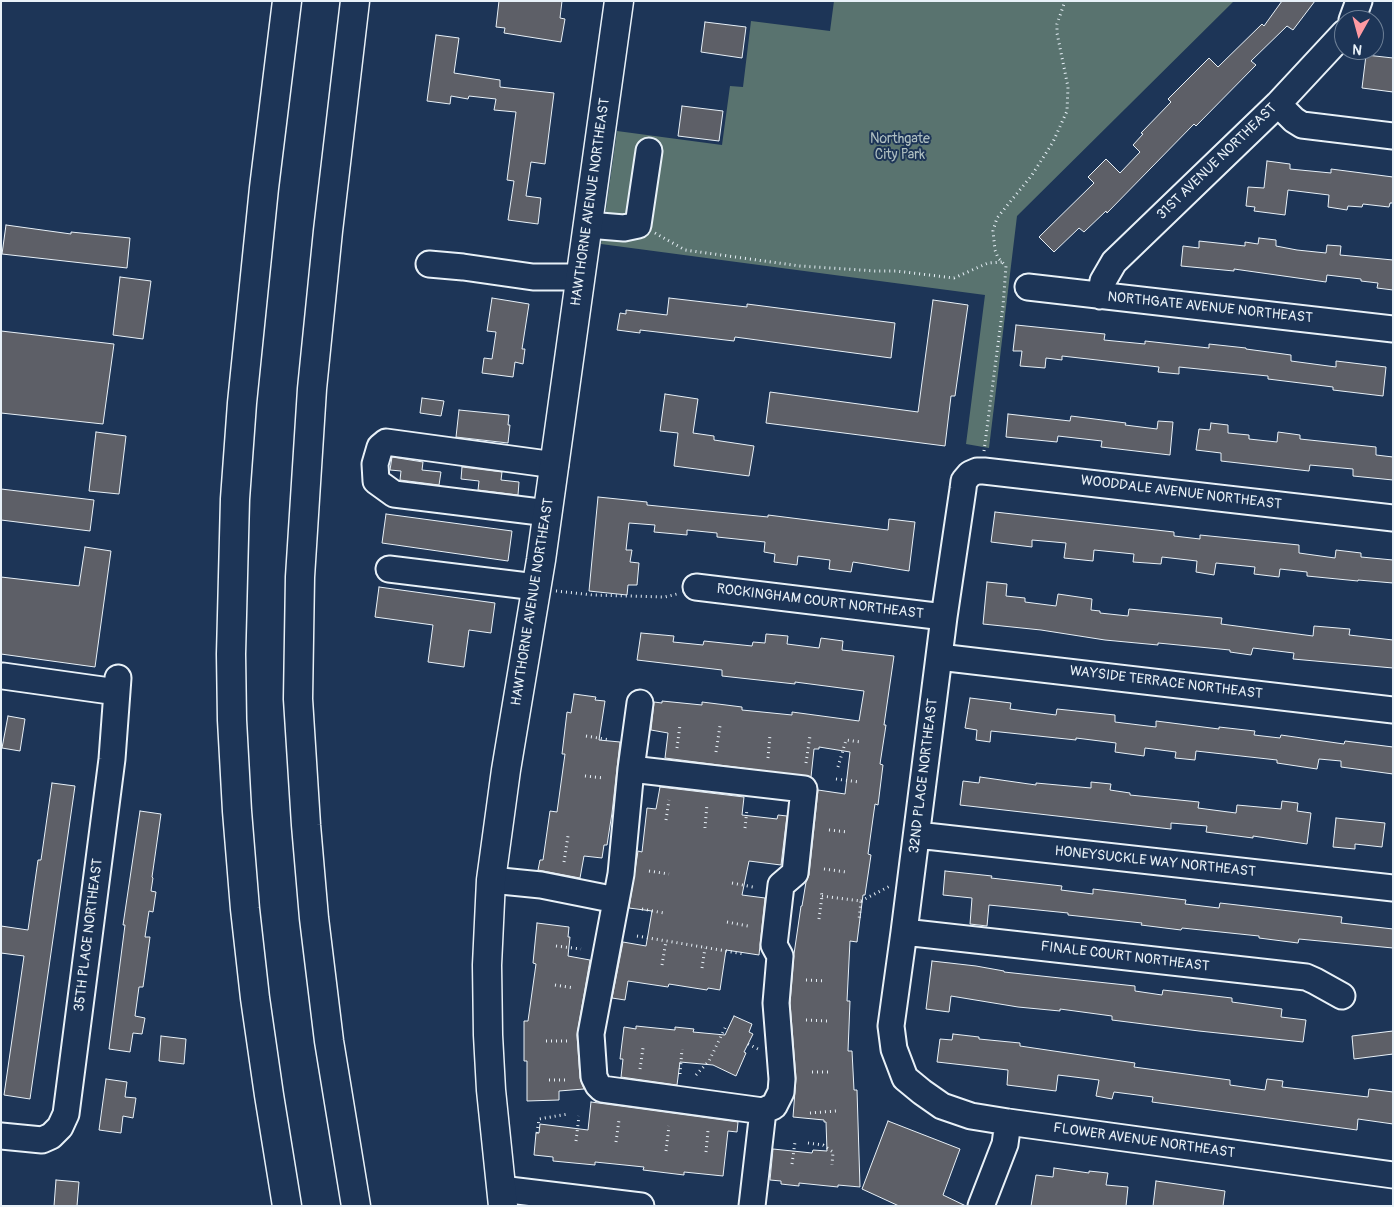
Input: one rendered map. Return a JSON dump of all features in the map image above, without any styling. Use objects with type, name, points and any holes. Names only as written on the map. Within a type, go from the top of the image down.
[{"type":"main road","points":[[287,1],[264,188],[242,403],[235,499],[231,654],[232,720],[245,909],[269,1095],[288,1206]]},
{"type":"main road","points":[[355,1],[328,231],[312,389],[300,577],[299,717],[313,908],[329,1041],[356,1206]]},
{"type":"main road","name":"HAWTHORNE AVENUE NORTHEAST","points":[[502,1197],[491,1090],[486,965],[492,880],[506,770],[546,589],[548,513],[619,1]]},
{"type":"main road","points":[[345,1141],[362,1206]]},
{"type":"street","name":"31ST AVENUE NORTHEAST","points":[[1100,296],[1103,281],[1114,262],[1278,104],[1334,44]]},
{"type":"street","points":[[1278,104],[1294,120],[1302,125],[1393,136]]},
{"type":"street","points":[[588,225],[624,228],[638,225],[649,151]]},
{"type":"street","points":[[429,264],[532,277],[580,277]]},
{"type":"street","name":"NORTHGATE AVENUE NORTHEAST","points":[[1028,287],[1393,329]]},
{"type":"street","points":[[548,513],[394,494],[376,481],[375,464],[380,447],[386,442],[555,464]]},
{"type":"street","name":"WOODDALE AVENUE NORTHEAST","points":[[970,474],[984,471],[1393,518]]},
{"type":"street","name":"32ND PLACE NORTHEAST","points":[[905,1078],[894,1049],[891,1026],[944,617],[964,481],[970,474]]},
{"type":"street","points":[[389,569],[546,589]]},
{"type":"street","name":"ROCKINGHAM COURT NORTHEAST","points":[[696,587],[944,617]]},
{"type":"street","name":"WAYSIDE TERRACE NORTHEAST","points":[[939,657],[1393,710]]},
{"type":"street","name":"35TH PLACE NORTHEAST","points":[[1,1136],[42,1140],[52,1136],[60,1127],[66,1114],[112,759],[118,685],[3,676]]},
{"type":"street","points":[[631,769],[804,789],[795,873],[781,886],[774,945],[780,956],[776,1003],[782,1079],[781,1092],[774,1106],[763,1111],[602,1089],[594,1077],[591,1034],[621,874],[631,769],[640,703]]},
{"type":"street","name":"HONEYSUCKLE WAY NORTHEAST","points":[[917,835],[1393,888]]},
{"type":"street","points":[[492,880],[541,885],[616,900]]},
{"type":"street","name":"FINALE COURT NORTHEAST","points":[[904,932],[1306,977],[1342,996]]},
{"type":"street","name":"FLOWER AVENUE NORTHEAST","points":[[905,1078],[942,1106],[971,1116],[1393,1175]]},
{"type":"street","points":[[752,1206],[763,1111]]},
{"type":"street","points":[[981,1206],[1005,1144],[1008,1122]]},
{"type":"street","points":[[502,1197],[642,1206]]},
{"type":"path","points":[[984,451],[1003,306],[1006,266],[995,250],[994,225],[997,218],[1032,175],[1053,142],[1067,111],[1068,87],[1057,34],[1057,24],[1065,1]]},
{"type":"path","points":[[638,225],[686,250],[800,266],[875,272],[896,271],[954,278],[988,263],[1002,262]]},
{"type":"path","points":[[546,589],[572,593],[665,597],[696,587]]},
{"type":"path","points":[[677,748],[680,725]]},
{"type":"path","points":[[716,752],[720,726]]},
{"type":"path","points":[[768,758],[770,735]]},
{"type":"path","points":[[586,736],[610,740]]},
{"type":"path","points":[[806,763],[810,736]]},
{"type":"path","points":[[838,767],[846,740],[861,742]]},
{"type":"path","points":[[585,776],[604,778]]},
{"type":"path","points":[[836,778],[859,782]]},
{"type":"path","points":[[666,820],[669,800]]},
{"type":"path","points":[[705,828],[708,804]]},
{"type":"path","points":[[745,828],[747,810]]},
{"type":"path","points":[[829,830],[848,832]]},
{"type":"path","points":[[564,862],[568,836]]},
{"type":"path","points":[[824,869],[846,872]]},
{"type":"path","points":[[648,871],[669,874]]},
{"type":"path","points":[[732,883],[753,887]]},
{"type":"path","points":[[819,918],[821,894],[861,901],[893,884]]},
{"type":"path","points":[[859,920],[861,901]]},
{"type":"path","points":[[642,910],[664,913]]},
{"type":"path","points":[[727,922],[748,926]]},
{"type":"path","points":[[637,936],[744,954]]},
{"type":"path","points":[[662,965],[666,941]]},
{"type":"path","points":[[556,946],[581,950]]},
{"type":"path","points":[[702,968],[705,948]]},
{"type":"path","points":[[806,980],[826,981]]},
{"type":"path","points":[[555,985],[574,988]]},
{"type":"path","points":[[806,1020],[828,1021]]},
{"type":"path","points":[[696,1075],[709,1061],[726,1026]]},
{"type":"path","points":[[546,1041],[568,1041]]},
{"type":"path","points":[[748,1044],[758,1048]]},
{"type":"path","points":[[640,1069],[643,1048]]},
{"type":"path","points":[[680,1074],[682,1049]]},
{"type":"path","points":[[812,1072],[831,1072]]},
{"type":"path","points":[[549,1080],[568,1080]]},
{"type":"path","points":[[810,1112],[836,1111]]},
{"type":"path","points":[[537,1133],[539,1119],[568,1114]]},
{"type":"path","points":[[576,1142],[579,1116]]},
{"type":"path","points":[[616,1142],[618,1120]]},
{"type":"path","points":[[666,1151],[669,1126]]},
{"type":"path","points":[[706,1152],[708,1130]]},
{"type":"path","points":[[792,1164],[795,1142]]},
{"type":"path","points":[[808,1143],[823,1145],[833,1152],[832,1165]]},
{"type":"green space","name":"Northgate City Park","points":[[834,1],[1234,1],[1017,216],[989,448],[966,444],[985,295],[601,244],[617,131],[722,145],[730,86],[743,87],[751,21],[830,31]]},
{"type":"building","points":[[499,1],[562,1],[560,18],[565,19],[561,42],[504,33],[505,28],[496,27]]},
{"type":"building","points":[[1282,1],[1315,1],[1293,30],[1287,26],[1251,61],[1256,65],[1196,126],[1194,124],[1107,213],[1106,211],[1084,232],[1079,228],[1054,252],[1039,237],[1094,183],[1088,177],[1106,159],[1120,173],[1140,152],[1133,145],[1143,134],[1141,133],[1171,102],[1168,99],[1209,58],[1218,67],[1262,24],[1264,26]]},
{"type":"building","points":[[705,22],[746,27],[742,58],[701,52]]},
{"type":"building","points":[[436,35],[459,38],[454,73],[500,80],[500,87],[554,93],[545,164],[531,162],[526,196],[541,198],[538,224],[508,220],[514,181],[507,180],[516,112],[494,110],[496,99],[469,96],[468,99],[451,96],[450,104],[427,101]]},
{"type":"building","points":[[1384,57],[1393,58],[1393,92],[1362,88],[1365,60],[1384,60]]},
{"type":"building","points":[[682,106],[723,111],[719,141],[678,136]]},
{"type":"building","points":[[1267,161],[1290,164],[1290,169],[1331,173],[1331,169],[1393,177],[1393,203],[1390,203],[1389,207],[1363,204],[1362,207],[1348,206],[1347,210],[1328,207],[1329,195],[1288,190],[1285,215],[1254,211],[1255,207],[1246,206],[1248,187],[1264,188]]},
{"type":"building","points":[[6,225],[71,234],[71,232],[130,238],[127,268],[2,254]]},
{"type":"building","points":[[1259,238],[1276,240],[1276,246],[1297,250],[1326,253],[1327,245],[1341,246],[1340,255],[1393,260],[1393,290],[1377,288],[1378,283],[1361,281],[1361,279],[1327,275],[1326,282],[1234,269],[1234,271],[1181,266],[1183,246],[1199,248],[1199,241],[1245,246],[1245,242],[1258,244]]},
{"type":"building","points":[[120,277],[151,281],[143,339],[113,335]]},
{"type":"building","points":[[492,298],[529,304],[522,349],[525,349],[523,364],[515,362],[513,377],[482,373],[484,358],[492,359],[496,332],[487,331]]},
{"type":"building","points":[[669,298],[747,307],[747,304],[895,323],[891,358],[735,337],[734,341],[640,330],[640,333],[617,330],[620,313],[626,314],[626,310],[667,315]]},
{"type":"building","points":[[933,300],[968,305],[955,396],[951,396],[945,446],[766,423],[770,392],[918,412]]},
{"type":"building","points":[[1016,325],[1105,334],[1104,340],[1145,344],[1145,341],[1209,348],[1209,344],[1246,348],[1291,355],[1291,361],[1336,367],[1336,361],[1386,367],[1383,396],[1333,390],[1333,387],[1268,379],[1268,376],[1179,367],[1179,374],[1158,372],[1159,367],[1062,356],[1062,360],[1046,358],[1045,368],[1020,366],[1022,351],[1013,351]]},
{"type":"building","points":[[1,331],[114,344],[103,424],[1,413]]},
{"type":"building","points":[[665,394],[698,399],[693,433],[714,436],[714,440],[754,446],[749,476],[674,466],[678,433],[660,431]]},
{"type":"building","points":[[422,398],[444,401],[441,416],[420,413]]},
{"type":"building","points":[[459,410],[509,415],[508,443],[456,437]]},
{"type":"building","points":[[1008,414],[1070,421],[1071,416],[1157,429],[1158,421],[1173,422],[1170,455],[1101,447],[1102,441],[1058,436],[1057,442],[1006,437]]},
{"type":"building","points":[[1211,423],[1228,425],[1228,433],[1249,435],[1249,439],[1277,442],[1278,432],[1300,435],[1300,439],[1376,447],[1376,455],[1393,457],[1393,480],[1353,476],[1353,469],[1310,465],[1309,471],[1221,461],[1221,453],[1196,450],[1199,429],[1210,430]]},
{"type":"building","points":[[96,432],[126,436],[119,494],[89,491]]},
{"type":"building","points":[[392,457],[423,462],[422,470],[441,472],[439,485],[400,480],[401,471],[390,470]]},
{"type":"building","points":[[462,467],[502,472],[501,480],[519,482],[518,495],[478,490],[479,481],[461,479]]},
{"type":"building","points":[[1,489],[94,500],[90,531],[1,520]]},
{"type":"building","points":[[598,497],[647,502],[647,505],[768,517],[768,515],[888,530],[889,519],[915,522],[909,571],[853,562],[851,572],[829,569],[830,560],[798,556],[797,565],[774,562],[775,554],[764,552],[765,542],[717,537],[717,533],[687,530],[687,535],[654,532],[655,525],[629,523],[626,550],[632,550],[630,562],[639,563],[637,585],[628,585],[627,595],[589,591]]},
{"type":"building","points":[[995,512],[1174,532],[1174,536],[1200,539],[1200,535],[1299,545],[1299,553],[1335,558],[1336,550],[1361,553],[1361,557],[1393,560],[1393,583],[1307,576],[1307,572],[1280,569],[1279,577],[1254,574],[1255,567],[1216,563],[1214,575],[1196,572],[1197,561],[1162,557],[1161,564],[1133,562],[1134,554],[1094,550],[1093,561],[1064,558],[1066,543],[1032,540],[1032,547],[991,542]]},
{"type":"building","points":[[386,514],[512,531],[508,561],[382,543]]},
{"type":"building","points":[[85,547],[111,551],[95,667],[1,654],[1,577],[79,586]]},
{"type":"building","points":[[987,582],[1007,584],[1006,596],[1025,598],[1025,602],[1056,606],[1058,594],[1092,599],[1091,610],[1100,611],[1100,613],[1128,616],[1129,609],[1222,618],[1221,624],[1313,636],[1314,626],[1350,629],[1349,635],[1393,640],[1393,668],[1293,659],[1294,653],[1253,648],[1251,655],[1230,652],[1230,650],[1105,640],[1041,630],[983,624]]},
{"type":"building","points":[[379,587],[495,603],[491,633],[469,630],[464,667],[428,662],[433,625],[375,617]]},
{"type":"building","points":[[641,633],[674,636],[673,642],[703,645],[704,641],[752,646],[753,642],[765,643],[766,634],[788,636],[787,644],[819,648],[821,638],[843,641],[842,650],[894,656],[880,764],[883,765],[878,805],[875,804],[868,854],[871,855],[865,895],[863,895],[857,942],[850,941],[847,1001],[850,1001],[848,1051],[852,1051],[854,1090],[857,1090],[860,1187],[799,1183],[799,1186],[781,1184],[781,1181],[770,1180],[773,1149],[812,1153],[813,1150],[827,1151],[826,1122],[824,1120],[793,1117],[796,1078],[790,1003],[794,954],[801,906],[809,875],[818,790],[845,794],[850,752],[819,747],[819,749],[814,749],[811,777],[665,758],[668,733],[651,730],[654,702],[662,703],[662,701],[702,705],[702,702],[742,707],[742,710],[792,715],[792,712],[859,721],[864,691],[795,682],[795,684],[722,676],[722,670],[637,660]]},
{"type":"building","points":[[574,694],[596,697],[595,700],[605,701],[599,740],[620,742],[607,845],[604,845],[602,858],[584,856],[580,878],[538,870],[540,860],[543,860],[550,811],[557,812],[565,754],[562,754],[567,712],[571,713]]},
{"type":"building","points":[[970,698],[1011,703],[1010,709],[1056,715],[1057,709],[1115,715],[1115,722],[1156,727],[1156,721],[1219,729],[1219,727],[1255,731],[1254,735],[1280,738],[1281,735],[1344,744],[1345,741],[1393,747],[1393,774],[1341,767],[1341,761],[1319,759],[1317,769],[1277,763],[1277,760],[1196,751],[1195,760],[1175,758],[1176,752],[1145,748],[1144,756],[1115,752],[1116,743],[991,731],[990,742],[976,740],[977,730],[965,728]]},
{"type":"building","points":[[8,716],[25,719],[20,751],[2,748]]},
{"type":"building","points":[[980,777],[1036,785],[1036,783],[1091,788],[1091,782],[1111,784],[1110,790],[1130,793],[1130,795],[1199,802],[1198,808],[1236,813],[1237,805],[1281,809],[1282,801],[1298,803],[1297,811],[1311,813],[1307,844],[1253,836],[1253,838],[1206,832],[1207,826],[1171,823],[1171,829],[960,805],[963,781],[979,783]]},
{"type":"building","points":[[52,783],[75,786],[30,1099],[4,1095],[24,956],[1,953],[1,926],[28,930],[38,860],[41,860]]},
{"type":"building","points":[[660,787],[744,797],[742,815],[777,819],[778,815],[787,816],[781,865],[749,861],[742,895],[765,898],[759,955],[726,950],[720,990],[708,988],[707,990],[669,984],[668,987],[628,981],[625,1000],[612,998],[623,942],[646,946],[652,911],[629,908],[638,851],[642,852],[647,808],[656,809]]},
{"type":"building","points":[[140,811],[161,814],[151,891],[156,892],[153,912],[149,911],[145,937],[150,937],[143,987],[139,987],[135,1016],[145,1018],[142,1034],[133,1033],[130,1052],[109,1049],[125,925],[123,925]]},
{"type":"building","points":[[1336,818],[1385,823],[1382,847],[1355,844],[1355,849],[1333,847]]},
{"type":"building","points":[[945,871],[1062,886],[1061,890],[1093,894],[1093,889],[1186,900],[1185,904],[1219,908],[1220,903],[1342,917],[1341,923],[1393,929],[1393,948],[1299,939],[1298,943],[1259,938],[1259,936],[1182,928],[1181,930],[1141,925],[1142,923],[1068,915],[1068,913],[989,905],[987,926],[970,924],[972,898],[943,895]]},
{"type":"building","points":[[537,923],[569,927],[568,956],[590,960],[577,1035],[580,1078],[584,1089],[559,1091],[559,1100],[527,1101],[524,1021],[528,1021],[536,964],[533,963]]},
{"type":"building","points":[[932,961],[976,966],[1004,972],[1135,986],[1135,991],[1162,995],[1163,990],[1232,998],[1232,1002],[1282,1009],[1281,1017],[1306,1020],[1303,1042],[1112,1020],[1112,1016],[1060,1009],[1060,1011],[1018,1007],[951,996],[949,1012],[926,1009]]},
{"type":"building","points":[[734,1016],[752,1024],[749,1032],[753,1034],[744,1052],[746,1053],[736,1076],[713,1065],[680,1062],[677,1085],[621,1077],[623,1059],[620,1059],[624,1027],[636,1029],[636,1026],[675,1030],[675,1027],[694,1029],[693,1032],[725,1035]]},
{"type":"building","points":[[1393,1031],[1393,1054],[1354,1059],[1352,1036]]},
{"type":"building","points":[[953,1034],[1020,1043],[1020,1046],[1135,1063],[1134,1067],[1230,1080],[1230,1085],[1265,1090],[1267,1079],[1283,1081],[1282,1087],[1368,1097],[1369,1089],[1393,1092],[1393,1124],[1358,1119],[1357,1130],[1152,1102],[1153,1097],[1114,1092],[1112,1099],[1096,1096],[1099,1080],[1058,1075],[1056,1091],[1007,1085],[1008,1070],[937,1062],[940,1039],[952,1040]]},
{"type":"building","points":[[161,1036],[186,1039],[184,1064],[159,1061]]},
{"type":"building","points":[[106,1079],[127,1082],[125,1097],[136,1098],[133,1118],[123,1116],[121,1133],[99,1130]]},
{"type":"building","points":[[591,1102],[738,1122],[737,1132],[728,1131],[723,1176],[684,1172],[684,1175],[643,1170],[644,1167],[595,1162],[595,1165],[553,1161],[553,1157],[534,1155],[536,1133],[539,1133],[540,1124],[588,1130]]},
{"type":"building","points":[[888,1121],[960,1149],[943,1195],[966,1206],[899,1206],[862,1189]]},
{"type":"building","points":[[1054,1168],[1089,1173],[1089,1171],[1108,1173],[1106,1185],[1128,1187],[1126,1206],[1031,1206],[1036,1175],[1053,1177]]},
{"type":"building","points":[[56,1180],[79,1182],[77,1206],[54,1206]]},
{"type":"building","points":[[1156,1181],[1225,1191],[1223,1206],[1153,1206]]}]
